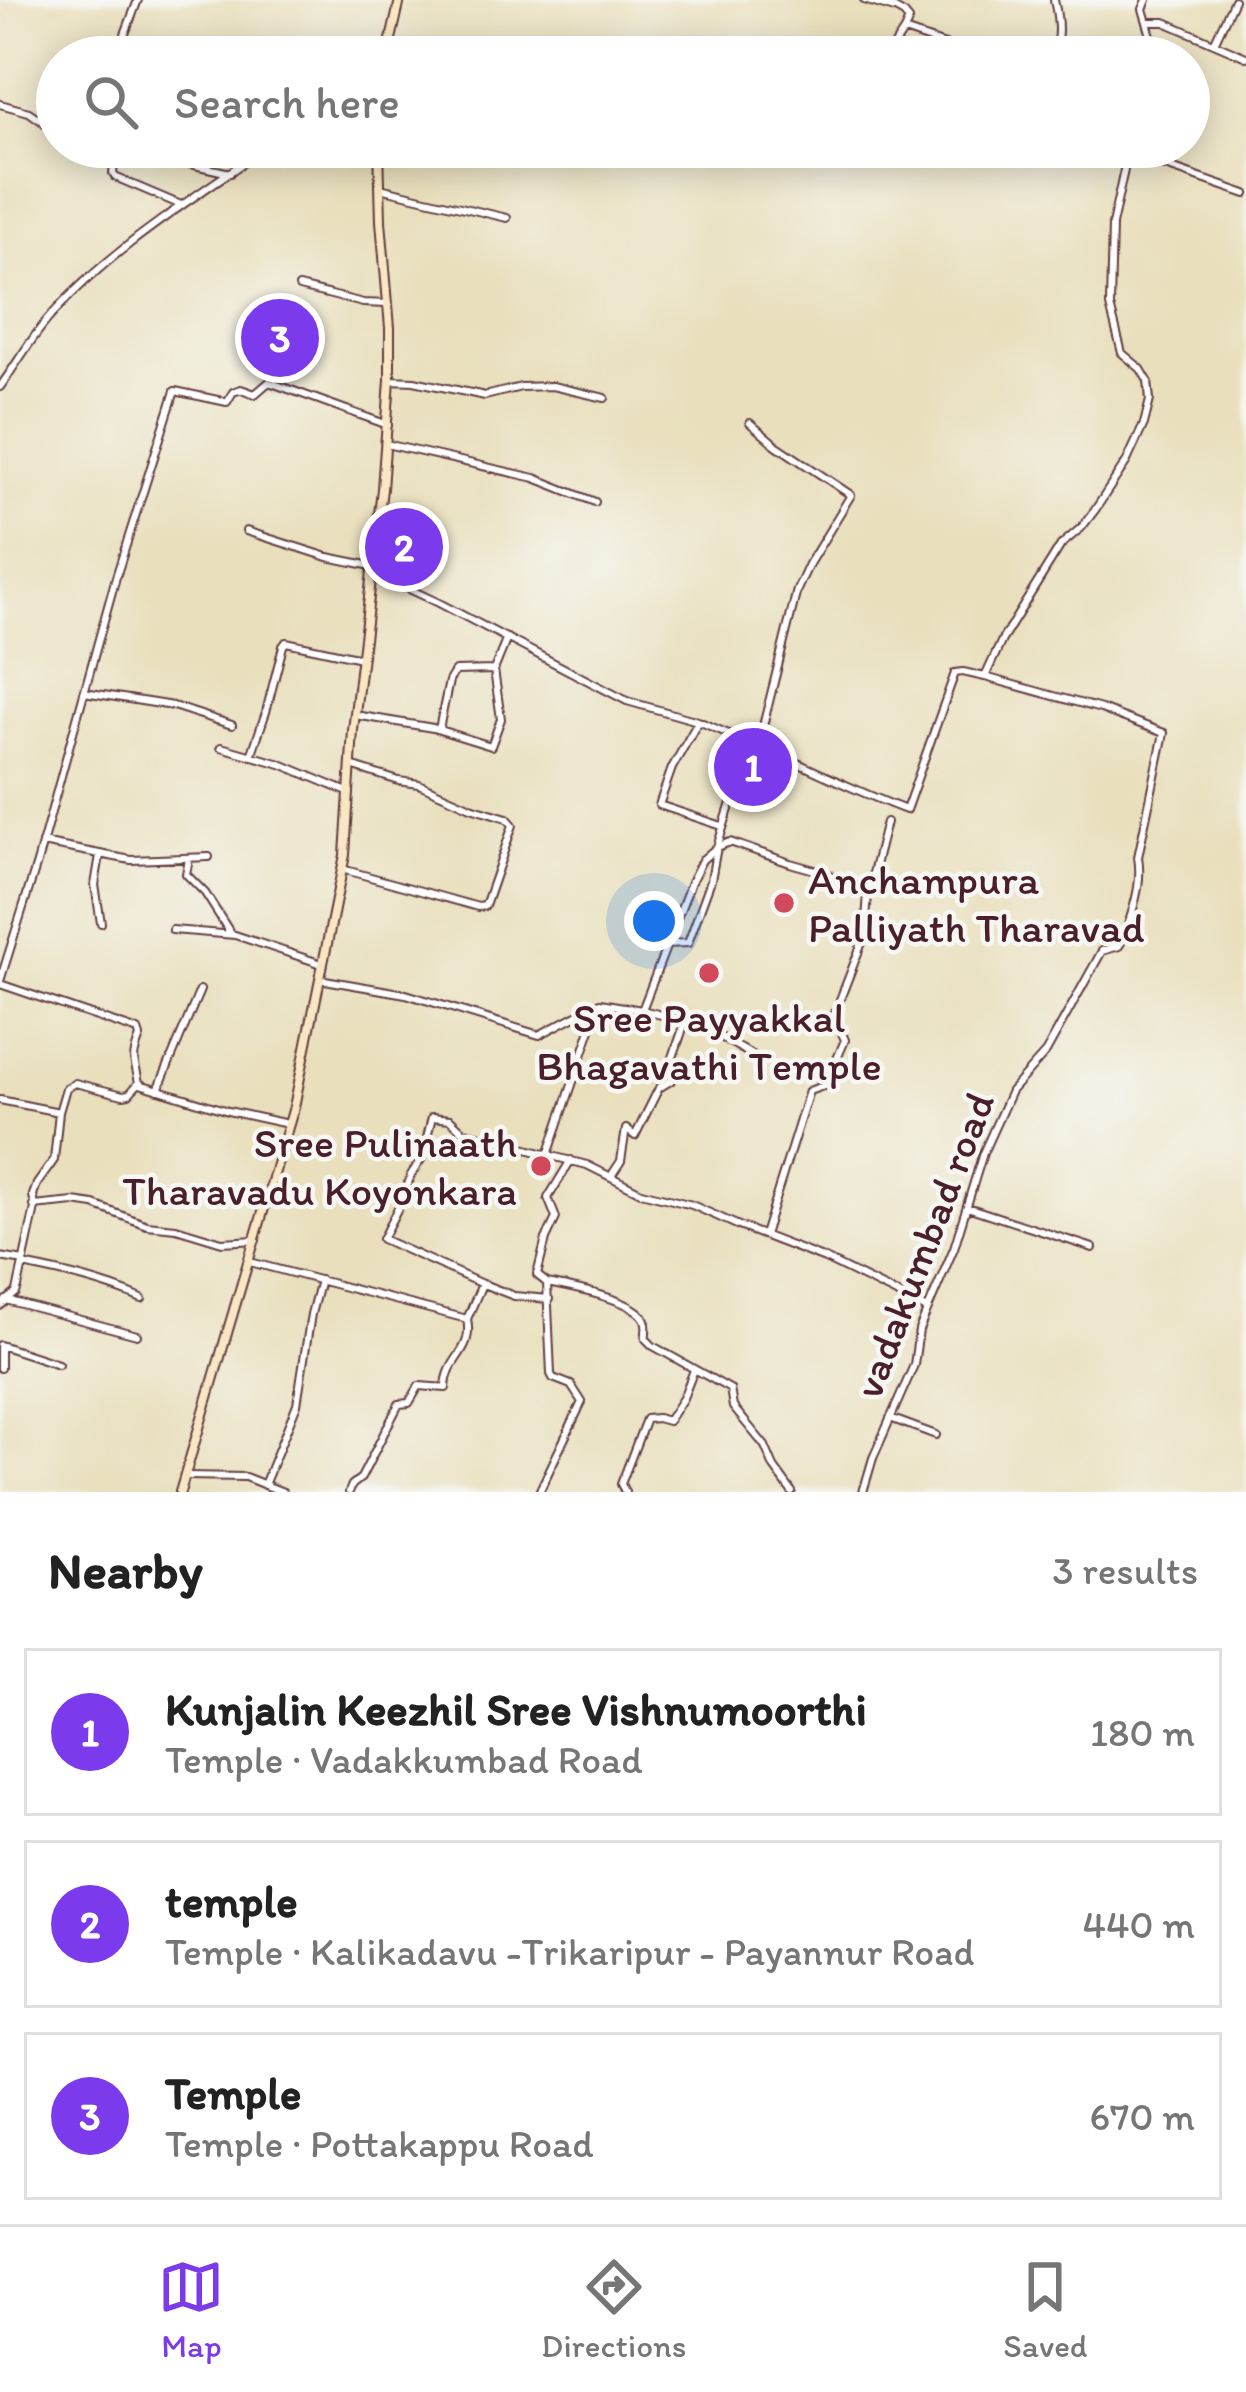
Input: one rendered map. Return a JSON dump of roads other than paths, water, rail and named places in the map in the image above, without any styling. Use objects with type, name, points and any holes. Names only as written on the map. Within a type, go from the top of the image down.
[{"type":"main road","points":[[392,36],[400,0]]},
{"type":"main road","points":[[180,1492],[289,1124],[342,869],[388,425],[388,304],[380,168]]},
{"type":"street","points":[[124,36],[138,0]]},
{"type":"street","points":[[864,0],[904,14],[909,20],[901,36]]},
{"type":"street","points":[[1054,0],[1059,36]]},
{"type":"street","points":[[1147,0],[1143,8],[1151,36]]},
{"type":"street","points":[[1214,43],[1234,0]]},
{"type":"street","points":[[1147,22],[1165,22],[1198,36]]},
{"type":"street","points":[[904,31],[918,36]]},
{"type":"street","points":[[1210,41],[1246,57]]},
{"type":"street","points":[[0,104],[36,117]]},
{"type":"street","points":[[113,168],[115,177],[181,205]]},
{"type":"street","points":[[212,168],[230,172]]},
{"type":"street","points":[[0,387],[49,319],[109,261],[236,168]]},
{"type":"street","points":[[247,531],[371,568],[627,701],[698,722],[906,810],[953,676],[963,672],[985,677],[1060,544],[1095,510],[1144,424],[1150,400],[1148,381],[1121,353],[1110,305],[1112,225],[1124,168]]},
{"type":"street","points":[[1176,168],[1246,194]]},
{"type":"street","points":[[380,188],[507,218]]},
{"type":"street","points":[[298,287],[363,303],[388,304]]},
{"type":"street","points":[[390,380],[485,396],[552,386],[605,398]]},
{"type":"street","points":[[139,1083],[132,1058],[138,1031],[0,983],[122,556],[175,392],[227,402],[233,392],[241,389],[255,394],[269,382],[388,425]]},
{"type":"street","points":[[750,423],[851,495],[797,590],[758,746]]},
{"type":"street","points":[[386,444],[535,478],[595,502]]},
{"type":"street","points":[[356,716],[438,730],[491,746],[501,719],[494,670],[507,638]]},
{"type":"street","points":[[251,756],[286,642],[361,658]]},
{"type":"street","points":[[438,730],[455,671],[494,670]]},
{"type":"street","name":"vadakumbad road","points":[[862,1492],[914,1365],[919,1330],[1010,1091],[1046,1052],[1102,951],[1123,939],[1136,894],[1138,857],[1164,734],[1101,709],[985,677]]},
{"type":"street","points":[[85,692],[172,706],[232,725]]},
{"type":"street","points":[[698,722],[672,768],[659,805],[722,826]]},
{"type":"street","points":[[667,944],[688,944],[711,880],[748,742]]},
{"type":"street","points":[[221,747],[350,793]]},
{"type":"street","points":[[342,869],[485,906],[513,825],[507,818],[419,784],[351,766]]},
{"type":"street","points":[[764,1235],[809,1091],[826,1085],[845,1040],[834,1015],[865,935],[868,893],[886,822]]},
{"type":"street","points":[[642,1010],[701,860],[717,847],[730,842],[829,874]]},
{"type":"street","points":[[42,843],[131,860],[209,857]]},
{"type":"street","points":[[100,855],[95,885],[101,923]]},
{"type":"street","points":[[189,859],[187,874],[205,892],[231,934]]},
{"type":"street","points":[[172,930],[231,934],[322,964]]},
{"type":"street","points":[[320,979],[406,994],[539,1035],[599,1003],[642,1010],[700,1025],[757,1058]]},
{"type":"street","points":[[158,1090],[200,990]]},
{"type":"street","points":[[548,1155],[599,1003]]},
{"type":"street","points":[[613,1173],[621,1161],[626,1129],[635,1136],[658,1088],[679,1069],[671,1063],[686,1021]]},
{"type":"street","points":[[3,1303],[16,1293],[33,1195],[54,1160],[63,1094],[75,1083],[123,1095],[139,1083]]},
{"type":"street","points":[[139,1083],[289,1124]]},
{"type":"street","points":[[0,1100],[59,1112]]},
{"type":"street","points":[[549,1299],[514,1296],[382,1239],[422,1158],[432,1118],[450,1119],[478,1136],[571,1160],[640,1192],[692,1204],[825,1259],[927,1309]]},
{"type":"street","points":[[571,1160],[548,1198],[556,1218],[537,1275],[547,1283],[595,1292],[626,1306],[646,1322],[646,1340],[730,1389],[733,1407],[765,1446],[792,1492]]},
{"type":"street","points":[[34,1206],[94,1205],[146,1225],[222,1241],[256,1240]]},
{"type":"street","points":[[967,1207],[1093,1248]]},
{"type":"street","points":[[0,1257],[62,1271],[142,1299]]},
{"type":"street","points":[[250,1262],[467,1318]]},
{"type":"street","points":[[264,1485],[297,1404],[320,1280]]},
{"type":"street","points":[[539,1492],[582,1402],[571,1385],[551,1374],[547,1283]]},
{"type":"street","points":[[349,1492],[399,1404],[409,1403],[418,1386],[446,1388],[446,1372],[470,1336],[467,1318],[482,1284]]},
{"type":"street","points":[[3,1303],[137,1335]]},
{"type":"street","points":[[0,1368],[0,1347],[58,1364]]},
{"type":"street","points":[[625,1492],[621,1484],[646,1419],[668,1421],[694,1370]]},
{"type":"street","points":[[890,1418],[935,1435]]},
{"type":"street","points":[[186,1476],[244,1477],[283,1492]]},
{"type":"place","name":"Temple","points":[[280,338]]},
{"type":"place","name":"temple","points":[[404,547]]},
{"type":"place","name":"Kunjalin Keezhil Sree Vishnumoorthi","points":[[753,767]]},
{"type":"place","name":"Anchampura Palliyath Tharavad","points":[[784,903]]},
{"type":"place","name":"Sree Payyakkal Bhagavathi Temple","points":[[709,973]]},
{"type":"place","name":"Sree Pulinaath Tharavadu Koyonkara","points":[[541,1166]]}]
